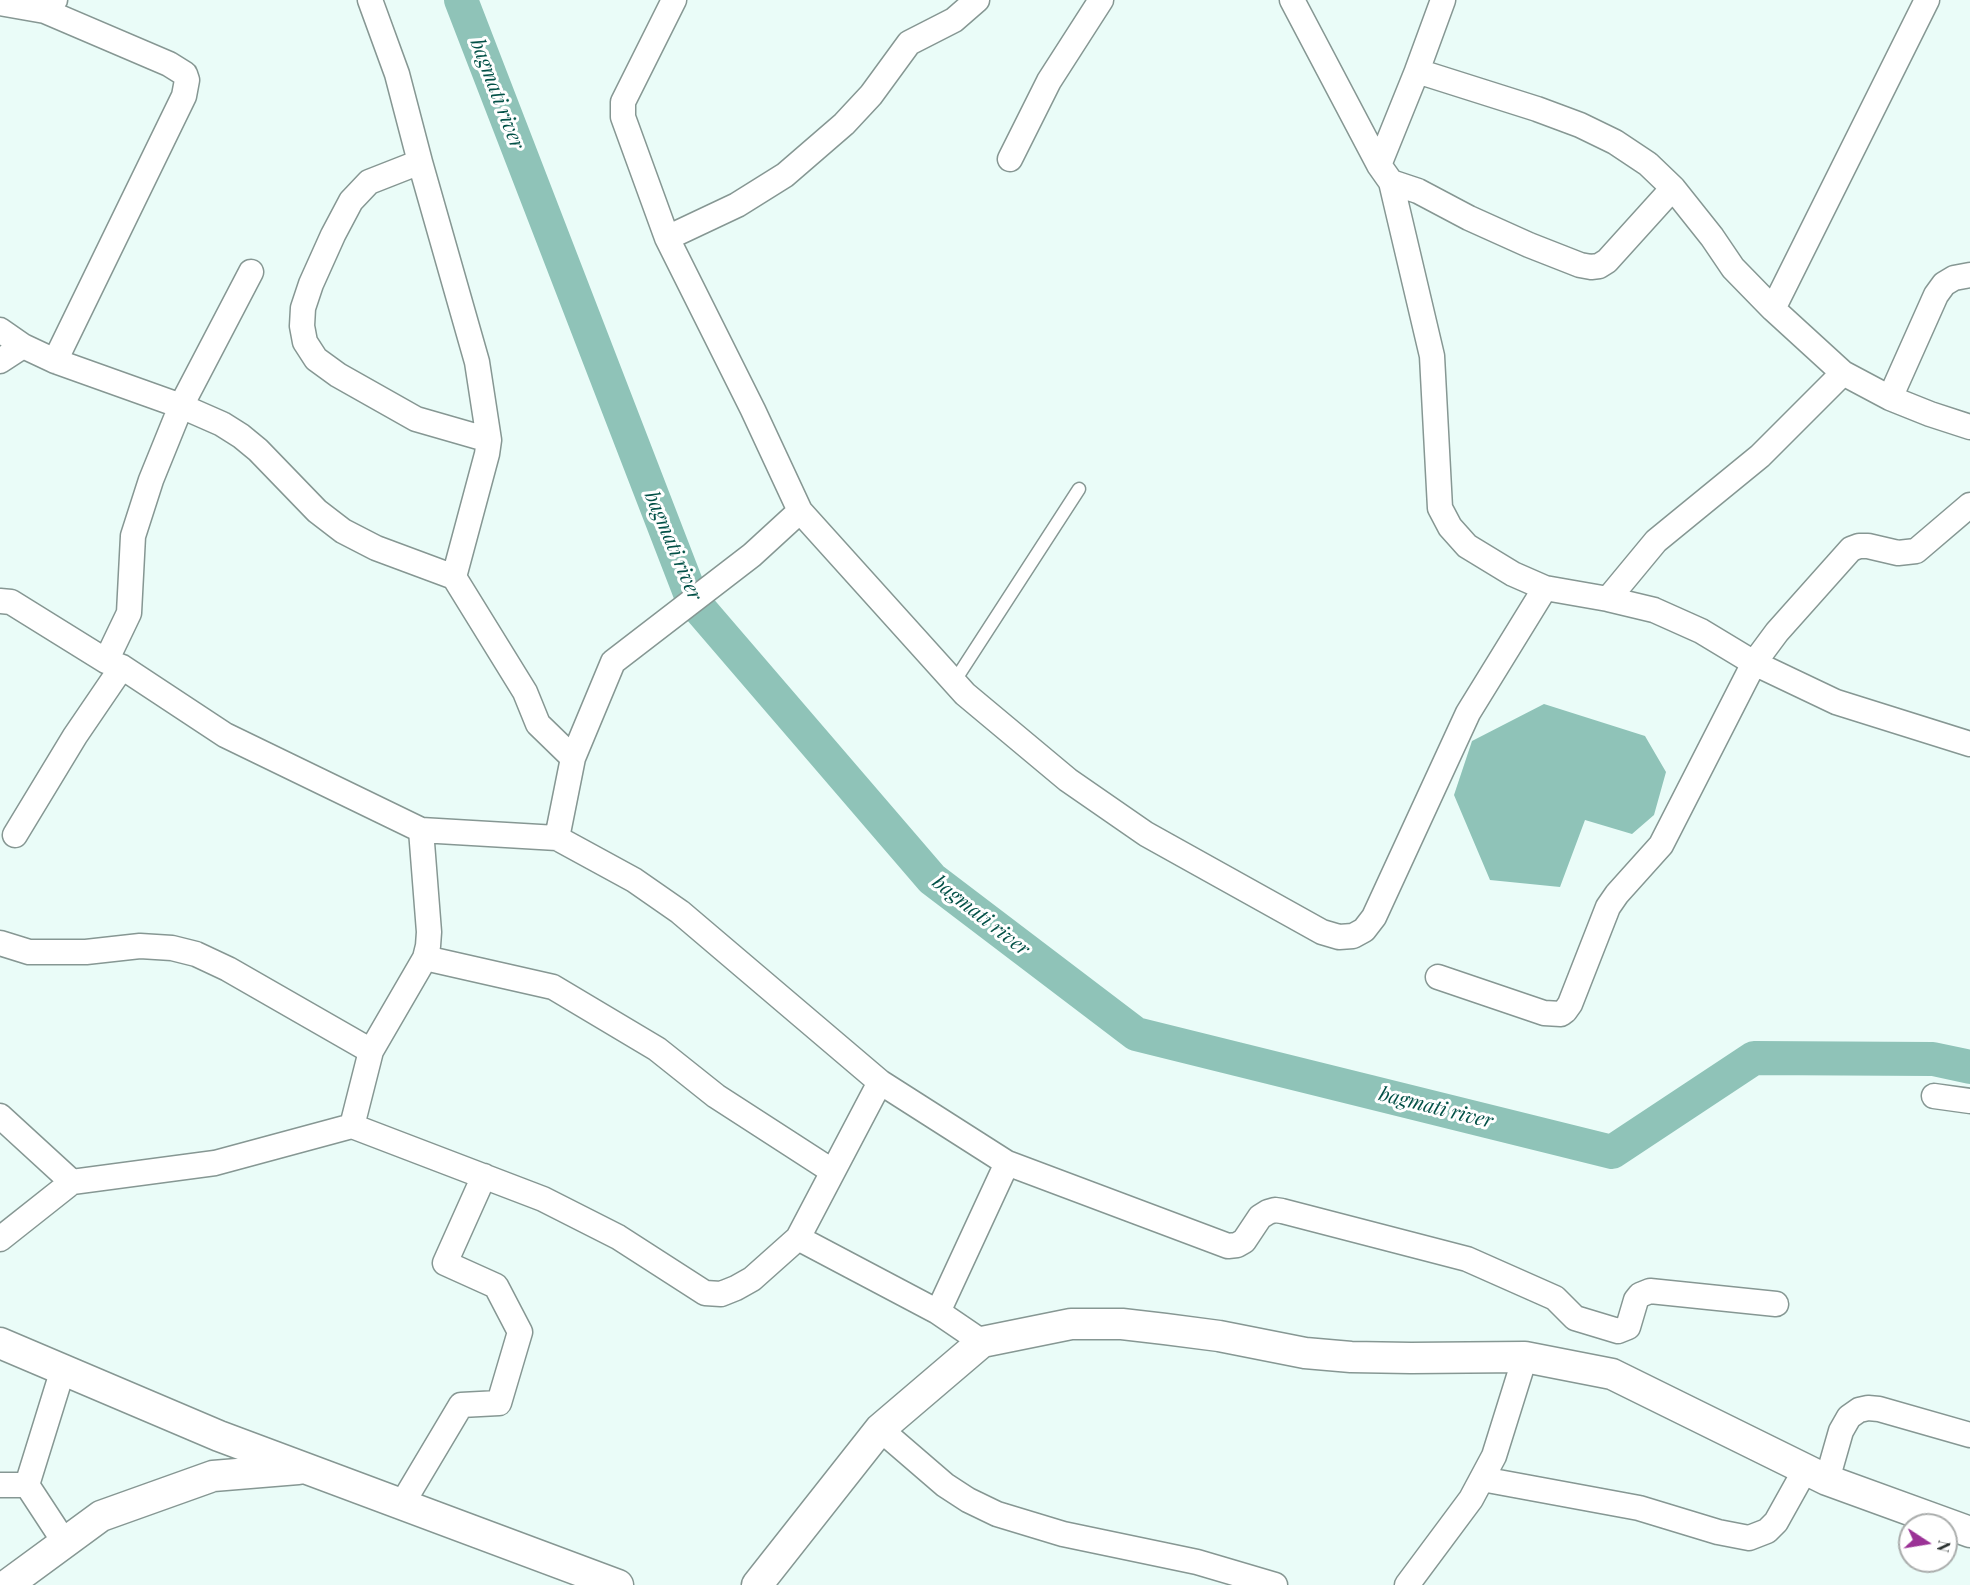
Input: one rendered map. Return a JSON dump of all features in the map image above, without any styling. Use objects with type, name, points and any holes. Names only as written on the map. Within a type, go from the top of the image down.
[{"type":"street","points":[[370,0],[397,74],[477,362],[489,440],[454,577]]},
{"type":"street","points":[[674,0],[627,94],[622,109],[667,238],[753,410],[800,511],[965,694],[1068,780],[1146,834],[1322,932],[1339,937],[1353,936],[1364,930],[1386,895],[1468,713],[1545,588]]},
{"type":"street","points":[[667,238],[736,205],[785,176],[818,148],[864,102],[909,43],[954,20],[976,0]]},
{"type":"street","points":[[1010,159],[1049,81],[1101,0]]},
{"type":"street","points":[[1292,0],[1385,174],[1432,356],[1440,508],[1450,528],[1467,546],[1513,574],[1545,588],[1654,610],[1701,631],[1754,663],[1836,702],[1970,744]]},
{"type":"street","points":[[1385,174],[1417,71],[1443,0]]},
{"type":"street","points":[[1773,309],[1928,0]]},
{"type":"street","points":[[0,3],[50,5],[169,64],[185,75],[187,80],[184,96],[55,361]]},
{"type":"street","points":[[1417,71],[1537,109],[1580,125],[1615,142],[1648,164],[1673,188],[1734,268],[1773,309],[1843,373],[1890,398],[1970,427]]},
{"type":"street","points":[[420,162],[369,182],[351,201],[308,292],[303,308],[302,326],[305,342],[316,359],[338,375],[416,419],[489,440]]},
{"type":"street","points":[[1385,174],[1469,218],[1529,245],[1591,267],[1599,266],[1606,261],[1673,188]]},
{"type":"street","points":[[15,835],[75,736],[114,664],[129,613],[133,536],[151,480],[182,406],[251,272]]},
{"type":"street","points":[[1890,398],[1936,295],[1944,284],[1954,278],[1970,275]]},
{"type":"street","points":[[0,330],[23,346],[55,361],[182,406],[222,424],[258,450],[317,511],[343,531],[376,548],[454,577],[525,692],[538,724],[573,758]]},
{"type":"street","points":[[0,361],[23,346]]},
{"type":"street","points":[[1608,599],[1656,541],[1760,456],[1843,373]]},
{"type":"street","points":[[1438,977],[1544,1013],[1561,1014],[1565,1011],[1570,1004],[1608,907],[1661,845],[1754,663],[1777,632],[1851,549],[1868,546],[1908,554],[1916,551],[1970,505]]},
{"type":"street","points":[[557,838],[573,758],[613,662],[753,555],[800,511]]},
{"type":"street","points":[[0,601],[11,602],[225,735],[421,830],[557,838],[634,880],[680,912],[880,1082],[1007,1163],[1228,1246],[1244,1241],[1260,1217],[1275,1209],[1467,1259],[1555,1298],[1575,1318],[1612,1330],[1618,1331],[1628,1327],[1636,1300],[1640,1295],[1650,1291],[1776,1304]]},
{"type":"street","points":[[352,1126],[371,1051],[425,958],[429,932],[421,830]]},
{"type":"street","points":[[0,943],[29,952],[86,952],[140,946],[172,948],[196,954],[228,969],[371,1051]]},
{"type":"street","points":[[425,958],[553,987],[657,1049],[716,1096],[832,1171]]},
{"type":"street","points":[[0,1239],[72,1182],[215,1163],[352,1126],[543,1199],[618,1237],[705,1293],[721,1293],[752,1279],[798,1239],[880,1082]]},
{"type":"street","points":[[1934,1096],[1970,1101]]},
{"type":"street","points":[[0,1116],[72,1182]]},
{"type":"street","points":[[938,1312],[1007,1163]]},
{"type":"street","points":[[402,1504],[461,1405],[499,1403],[520,1332],[496,1286],[445,1263],[484,1176]]},
{"type":"street","points":[[798,1239],[938,1312],[982,1341]]},
{"type":"street","points":[[757,1585],[880,1429],[982,1341],[1071,1324],[1122,1324],[1220,1336],[1305,1353],[1351,1357],[1525,1357],[1612,1374],[1816,1475],[1970,1532]]},
{"type":"street","points":[[0,1343],[219,1436],[618,1585]]},
{"type":"street","points":[[1407,1585],[1471,1499],[1494,1456],[1525,1357]]},
{"type":"street","points":[[27,1485],[63,1369]]},
{"type":"street","points":[[1482,1479],[1639,1508],[1718,1532],[1749,1538],[1767,1531],[1776,1522],[1816,1475],[1849,1417],[1859,1410],[1879,1409],[1970,1436]]},
{"type":"street","points":[[880,1429],[945,1485],[968,1500],[997,1514],[1064,1534],[1197,1562],[1275,1585]]},
{"type":"street","points":[[6,1585],[100,1516],[213,1476],[306,1469]]},
{"type":"street","points":[[0,1485],[27,1485]]},
{"type":"street","points":[[27,1485],[65,1542]]},
{"type":"lane","points":[[954,682],[1079,489]]},
{"type":"shaded area","points":[[1544,704],[1645,736],[1666,772],[1654,815],[1632,834],[1585,820],[1560,887],[1490,880],[1454,795],[1472,741]]},
{"type":"waterway","name":"bagmati river","points":[[461,0],[693,601],[932,879],[1136,1034],[1612,1152],[1754,1058],[1933,1059],[1970,1067]]}]
